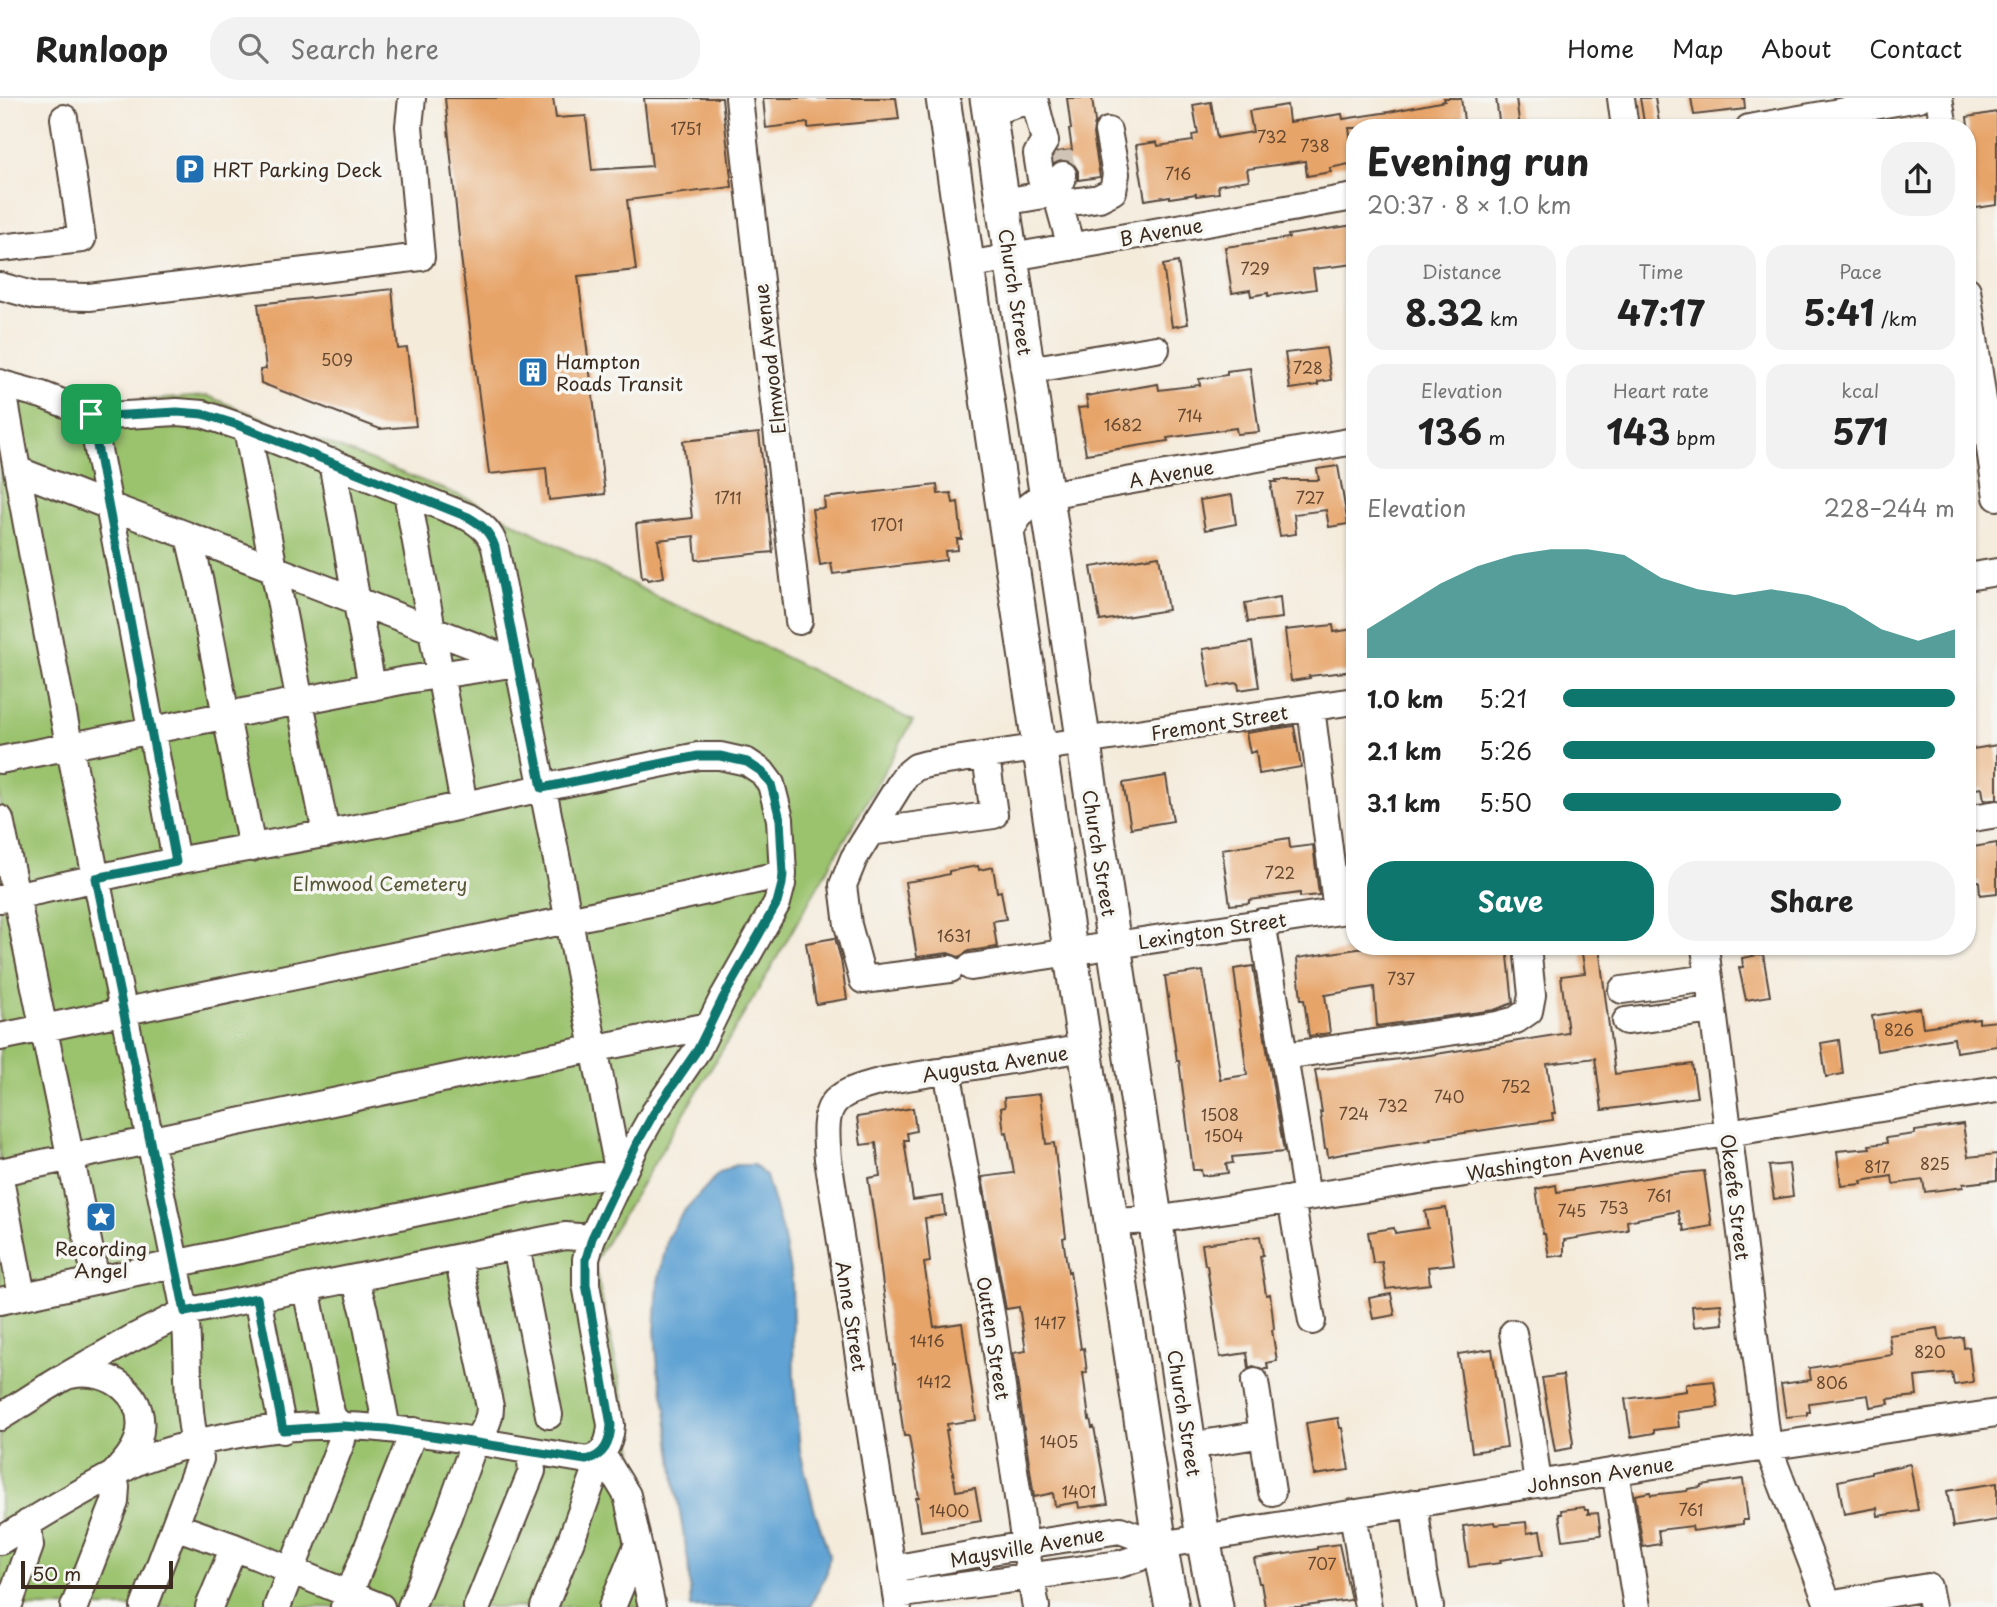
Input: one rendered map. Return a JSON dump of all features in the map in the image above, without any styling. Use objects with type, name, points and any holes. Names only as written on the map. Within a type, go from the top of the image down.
[{"type":"main road","points":[[943,98],[1039,748],[1160,1545],[1172,1607]]},
{"type":"main road","name":"Church Street","points":[[988,105],[1203,1538],[1216,1607]]},
{"type":"street","points":[[0,286],[36,296],[89,297],[421,257],[409,126],[412,98]]},
{"type":"street","name":"Elmwood Avenue","points":[[739,98],[799,621]]},
{"type":"street","points":[[1621,98],[1624,119]]},
{"type":"street","points":[[1800,119],[1919,98]]},
{"type":"street","points":[[1940,98],[1943,119]]},
{"type":"street","points":[[988,105],[1034,99],[1056,173],[1071,247]]},
{"type":"street","points":[[0,248],[82,239],[64,118]]},
{"type":"street","points":[[1056,173],[1099,198],[1113,191],[1116,174],[1108,131]]},
{"type":"street","points":[[1003,202],[1056,173]]},
{"type":"street","name":"B Avenue","points":[[967,265],[1346,198]]},
{"type":"street","points":[[1979,333],[1997,497]]},
{"type":"street","points":[[1028,370],[1156,349]]},
{"type":"street","points":[[144,1607],[200,1459],[194,1443],[185,1312],[69,747],[1,384],[42,395],[91,414],[203,414],[332,462],[468,517],[483,526],[495,547],[620,1179]]},
{"type":"street","points":[[91,414],[176,862]]},
{"type":"street","points":[[247,429],[326,834]]},
{"type":"street","name":"A Avenue","points":[[1008,537],[1013,524],[1024,510],[1046,495],[1346,442]]},
{"type":"street","points":[[332,462],[372,687]]},
{"type":"street","points":[[16,470],[519,663]]},
{"type":"street","points":[[407,493],[464,805]]},
{"type":"street","points":[[189,536],[252,848]]},
{"type":"street","points":[[1976,576],[1997,572]]},
{"type":"street","points":[[0,761],[372,687],[519,663]]},
{"type":"street","name":"Fremont Street","points":[[863,981],[848,925],[843,885],[854,858],[870,832],[905,776],[916,767],[1346,702]]},
{"type":"street","points":[[1311,708],[1346,910]]},
{"type":"street","points":[[8,897],[698,756],[720,756],[747,762],[762,772],[775,793],[780,819],[783,874],[777,903],[723,998],[698,1049],[654,1113],[636,1145],[592,1238],[586,1259],[586,1284],[611,1436],[544,1607]]},
{"type":"street","points":[[870,832],[994,815],[986,756]]},
{"type":"street","points":[[1976,818],[1997,814]]},
{"type":"street","points":[[0,820],[8,897],[44,1028],[96,1280]]},
{"type":"street","points":[[0,1037],[783,874]]},
{"type":"street","name":"Lexington Street","points":[[863,981],[1346,910]]},
{"type":"street","points":[[1262,922],[1284,1056],[1312,1321]]},
{"type":"street","points":[[1284,1056],[1516,1020],[1529,1012],[1532,995],[1528,955]]},
{"type":"street","name":"Okeefe Street","points":[[1706,955],[1768,1447],[1829,1605]]},
{"type":"street","points":[[1622,990],[1709,978]]},
{"type":"street","points":[[1626,1021],[1713,1010]]},
{"type":"street","points":[[0,1172],[709,1026]]},
{"type":"street","name":"Augusta Avenue","points":[[905,1077],[1085,1048]]},
{"type":"street","name":"Outten Street","points":[[947,1070],[992,1319],[1036,1607]]},
{"type":"street","name":"Anne Street","points":[[896,1591],[828,1160],[827,1121],[830,1108],[837,1098],[860,1086],[905,1077]]},
{"type":"street","name":"Washington Avenue","points":[[1111,1222],[1156,1220],[1997,1089]]},
{"type":"street","points":[[0,1180],[11,1299],[598,1176],[620,1179]]},
{"type":"street","points":[[0,1417],[131,1339],[185,1312],[565,1236],[592,1238]]},
{"type":"street","points":[[516,1246],[549,1415]]},
{"type":"street","points":[[411,1607],[475,1441],[483,1432],[490,1416],[458,1258]]},
{"type":"street","points":[[355,1279],[387,1429]]},
{"type":"street","points":[[277,1607],[342,1440],[342,1426],[331,1413],[306,1288]]},
{"type":"street","points":[[257,1298],[283,1430]]},
{"type":"street","points":[[1513,1333],[1538,1484]]},
{"type":"street","points":[[68,1375],[102,1375],[117,1382],[130,1393],[136,1405],[140,1421],[139,1437],[132,1453],[113,1475]]},
{"type":"street","points":[[1255,1382],[1272,1492]]},
{"type":"street","name":"Johnson Avenue","points":[[1203,1538],[1615,1471],[1997,1413]]},
{"type":"street","points":[[0,1541],[72,1497],[141,1460],[194,1443],[239,1435],[342,1426],[414,1431],[586,1460],[602,1454]]},
{"type":"street","points":[[347,1601],[414,1431]]},
{"type":"street","points":[[1190,1446],[1263,1434]]},
{"type":"street","points":[[477,1607],[532,1471],[530,1451]]},
{"type":"street","points":[[602,1454],[627,1495],[652,1607]]},
{"type":"street","points":[[1615,1471],[1637,1607]]},
{"type":"street","points":[[74,1607],[115,1502],[116,1487],[113,1475]]},
{"type":"street","points":[[1414,1503],[1430,1607]]},
{"type":"street","points":[[1353,1513],[1368,1607]]},
{"type":"street","points":[[8,1607],[30,1546],[28,1523]]},
{"type":"street","points":[[175,1526],[292,1571],[347,1601],[381,1607]]},
{"type":"street","name":"Maysville Avenue","points":[[896,1591],[1025,1545],[1121,1530],[1160,1545]]},
{"type":"street","name":"Maysville Avenue","points":[[896,1591],[1031,1577],[1120,1564],[1138,1558],[1160,1545],[1203,1538]]},
{"type":"street","points":[[612,1607],[638,1544]]},
{"type":"street","points":[[209,1607],[233,1547]]},
{"type":"street","points":[[1829,1605],[1928,1587],[1931,1607]]},
{"type":"green space","name":"Elmwood Cemetery","points":[[0,369],[89,404],[207,396],[471,500],[667,602],[703,616],[913,721],[753,999],[594,1263],[666,1607],[0,1607]]},
{"type":"water","points":[[735,1165],[754,1165],[766,1176],[784,1238],[792,1282],[794,1380],[800,1451],[829,1554],[827,1572],[810,1607],[691,1607],[688,1560],[658,1370],[655,1331],[658,1282],[668,1237],[683,1212],[718,1174]]},
{"type":"building","name":"Hampton Roads Transit","points":[[445,98],[553,98],[556,118],[586,116],[592,170],[652,166],[644,98],[722,98],[732,187],[627,200],[636,270],[578,276],[605,494],[549,500],[546,468],[489,474],[461,257]]},
{"type":"building","points":[[763,98],[896,98],[899,119],[808,128],[808,123],[766,128]]},
{"type":"building","points":[[1067,98],[1092,98],[1095,122],[1093,134],[1100,177],[1078,180],[1078,171],[1073,163],[1065,160],[1054,162],[1053,157],[1057,152],[1072,150]]},
{"type":"building","points":[[1444,98],[1461,98],[1464,119],[1346,119],[1346,165],[1330,168],[1331,172],[1307,176],[1305,161],[1247,169],[1249,180],[1218,185],[1219,193],[1145,200],[1136,145],[1157,142],[1158,146],[1193,141],[1192,135],[1198,134],[1193,105],[1211,102],[1217,138],[1253,132],[1249,111],[1287,105],[1289,122],[1342,114],[1343,119],[1445,101]]},
{"type":"building","points":[[1496,98],[1516,98],[1519,119],[1499,119]]},
{"type":"building","points":[[1640,98],[1655,98],[1658,119],[1644,119]]},
{"type":"building","points":[[1691,98],[1744,98],[1745,109],[1694,115]]},
{"type":"building","points":[[1997,112],[1997,205],[1976,208],[1976,119],[1967,117]]},
{"type":"building","points":[[1346,226],[1346,265],[1313,269],[1316,289],[1268,296],[1268,293],[1251,296],[1250,290],[1232,293],[1225,247],[1289,238],[1288,235]]},
{"type":"building","points":[[1178,262],[1188,324],[1172,327],[1163,265]]},
{"type":"building","points":[[392,289],[398,349],[407,348],[416,426],[380,429],[261,383],[260,370],[266,369],[258,304]]},
{"type":"building","points":[[1326,348],[1331,380],[1290,389],[1285,353]]},
{"type":"building","points":[[1250,368],[1259,432],[1237,434],[1236,428],[1086,454],[1078,408],[1088,407],[1086,396],[1158,384],[1159,390],[1200,385],[1199,379]]},
{"type":"building","points":[[759,433],[773,552],[696,560],[694,536],[658,540],[664,577],[648,580],[647,577],[642,578],[636,524],[692,518],[683,441]]},
{"type":"building","points":[[1338,466],[1346,524],[1329,527],[1326,510],[1294,514],[1296,534],[1280,536],[1271,482],[1319,480],[1317,469]]},
{"type":"building","points":[[937,485],[938,494],[951,493],[953,503],[958,502],[962,539],[957,539],[958,550],[945,551],[946,560],[833,574],[831,563],[820,565],[812,509],[825,508],[824,498]]},
{"type":"building","points":[[1232,495],[1236,524],[1205,530],[1200,500]]},
{"type":"building","points":[[1159,556],[1168,610],[1100,621],[1091,567]]},
{"type":"building","points":[[1280,597],[1282,618],[1248,622],[1245,603]]},
{"type":"building","points":[[1333,625],[1334,632],[1346,630],[1346,672],[1291,681],[1285,630]]},
{"type":"building","points":[[1252,642],[1259,687],[1239,690],[1238,683],[1209,687],[1203,649]]},
{"type":"building","points":[[1294,726],[1301,767],[1259,774],[1256,751],[1250,753],[1246,733]]},
{"type":"building","points":[[1997,745],[1997,799],[1984,800],[1982,788],[1976,789],[1976,748]]},
{"type":"building","points":[[1166,776],[1173,821],[1131,828],[1123,783]]},
{"type":"building","points":[[1289,838],[1290,848],[1313,845],[1319,895],[1300,897],[1300,893],[1230,905],[1222,849]]},
{"type":"building","points":[[1997,843],[1997,893],[1980,895],[1979,881],[1976,881],[1976,846]]},
{"type":"building","points":[[978,866],[979,870],[993,867],[997,892],[1001,891],[1006,919],[993,921],[997,947],[969,951],[959,957],[948,953],[917,957],[905,882]]},
{"type":"building","points":[[835,938],[847,999],[816,1004],[806,943]]},
{"type":"building","points":[[1346,951],[1346,955],[1508,955],[1513,1003],[1494,1010],[1377,1026],[1374,987],[1325,995],[1330,1033],[1309,1036],[1304,999],[1301,999],[1297,958]]},
{"type":"building","points":[[1582,955],[1600,955],[1615,1074],[1692,1064],[1697,1097],[1602,1110],[1595,1058],[1547,1064],[1555,1113],[1552,1113],[1553,1120],[1430,1138],[1431,1140],[1328,1157],[1315,1070],[1568,1033],[1561,976],[1585,973]]},
{"type":"building","points":[[1763,955],[1770,996],[1746,1000],[1739,968],[1743,967],[1742,958]]},
{"type":"building","points":[[1253,966],[1284,1152],[1232,1157],[1233,1163],[1226,1164],[1228,1173],[1202,1176],[1201,1170],[1193,1170],[1165,976],[1203,971],[1220,1079],[1247,1075],[1234,969]]},
{"type":"building","points":[[1920,1008],[1923,1027],[1979,1019],[1979,1023],[1997,1021],[1997,1046],[1956,1052],[1954,1038],[1877,1051],[1872,1016]]},
{"type":"building","points":[[1839,1040],[1843,1074],[1826,1077],[1821,1043]]},
{"type":"building","points":[[1040,1094],[1046,1144],[1054,1143],[1066,1237],[1063,1238],[1081,1349],[1084,1348],[1087,1373],[1083,1373],[1089,1419],[1092,1428],[1094,1427],[1108,1504],[1079,1508],[1078,1502],[1055,1506],[1053,1493],[1034,1497],[1013,1353],[1026,1351],[1019,1307],[1006,1309],[982,1177],[1014,1173],[1007,1132],[1004,1133],[1001,1108],[1005,1107],[1004,1098]]},
{"type":"building","points":[[913,1108],[916,1131],[907,1133],[908,1140],[904,1140],[913,1200],[943,1196],[945,1215],[925,1218],[930,1262],[924,1263],[934,1327],[962,1323],[976,1420],[947,1424],[956,1491],[975,1488],[981,1521],[921,1531],[916,1498],[919,1497],[909,1436],[904,1436],[868,1178],[880,1176],[876,1143],[861,1145],[857,1117]]},
{"type":"building","points":[[1963,1124],[1968,1157],[1997,1154],[1997,1180],[1925,1192],[1923,1180],[1893,1184],[1892,1176],[1841,1186],[1837,1151],[1870,1148],[1869,1145],[1887,1143],[1886,1138]]},
{"type":"building","points":[[1789,1164],[1793,1196],[1774,1199],[1769,1166]]},
{"type":"building","points":[[1704,1171],[1712,1226],[1684,1231],[1678,1211],[1627,1221],[1628,1230],[1564,1240],[1564,1255],[1549,1257],[1536,1189],[1556,1185],[1557,1192]]},
{"type":"building","points":[[1446,1208],[1454,1264],[1428,1267],[1430,1284],[1386,1289],[1382,1262],[1373,1263],[1368,1232],[1394,1228],[1395,1233],[1428,1228],[1425,1211]]},
{"type":"building","points":[[1260,1236],[1263,1255],[1260,1256],[1266,1295],[1270,1294],[1277,1361],[1267,1363],[1268,1369],[1253,1366],[1249,1368],[1247,1353],[1220,1357],[1202,1244]]},
{"type":"building","points":[[1391,1294],[1395,1315],[1373,1319],[1369,1298]]},
{"type":"building","points":[[1721,1304],[1723,1324],[1694,1327],[1692,1306]]},
{"type":"building","points":[[1938,1328],[1940,1340],[1963,1337],[1964,1348],[1969,1347],[1973,1382],[1954,1385],[1952,1373],[1915,1377],[1917,1396],[1888,1399],[1889,1404],[1870,1407],[1868,1395],[1809,1403],[1810,1412],[1807,1412],[1807,1415],[1786,1417],[1781,1384],[1811,1380],[1809,1368],[1892,1355],[1889,1335]]},
{"type":"building","points":[[1492,1349],[1507,1447],[1472,1452],[1458,1354]]},
{"type":"building","points":[[1563,1375],[1573,1443],[1572,1448],[1555,1451],[1542,1378]]},
{"type":"building","points":[[1714,1381],[1718,1407],[1677,1412],[1679,1427],[1654,1430],[1654,1433],[1631,1437],[1625,1399],[1686,1391],[1686,1384]]},
{"type":"building","points":[[1338,1418],[1349,1470],[1314,1475],[1306,1423]]},
{"type":"building","points":[[1910,1464],[1918,1510],[1878,1516],[1877,1508],[1844,1514],[1838,1481]]},
{"type":"building","points":[[1743,1479],[1748,1520],[1743,1520],[1743,1524],[1693,1531],[1692,1526],[1658,1530],[1660,1544],[1643,1547],[1635,1495],[1687,1491],[1701,1485]]},
{"type":"building","points":[[1997,1483],[1997,1520],[1953,1527],[1947,1491]]},
{"type":"building","points":[[1584,1507],[1588,1514],[1598,1513],[1601,1535],[1563,1540],[1559,1514],[1562,1514],[1561,1510]]},
{"type":"building","points":[[1494,1522],[1495,1525],[1526,1522],[1527,1533],[1540,1531],[1544,1554],[1469,1567],[1463,1526]]},
{"type":"building","points":[[1339,1544],[1351,1600],[1298,1607],[1265,1607],[1254,1559]]},
{"type":"tunnel","points":[[1059,152],[1063,175]]},
{"type":"place","name":"HRT Parking Deck","points":[[190,169]]},
{"type":"place","name":"Hampton Roads Transit","points":[[533,372]]},
{"type":"place","name":"Recording Angel","points":[[101,1217]]},
{"type":"route","points":[[91,414],[203,414],[332,462],[468,517],[483,526],[495,547],[542,788],[698,756],[720,756],[747,762],[762,772],[771,784],[780,819],[783,874],[777,903],[723,998],[698,1049],[654,1113],[636,1145],[592,1238],[586,1259],[586,1284],[611,1425],[611,1436],[602,1454],[586,1460],[414,1431],[342,1426],[283,1430],[257,1298],[185,1312],[96,878],[176,862],[91,414]]}]
